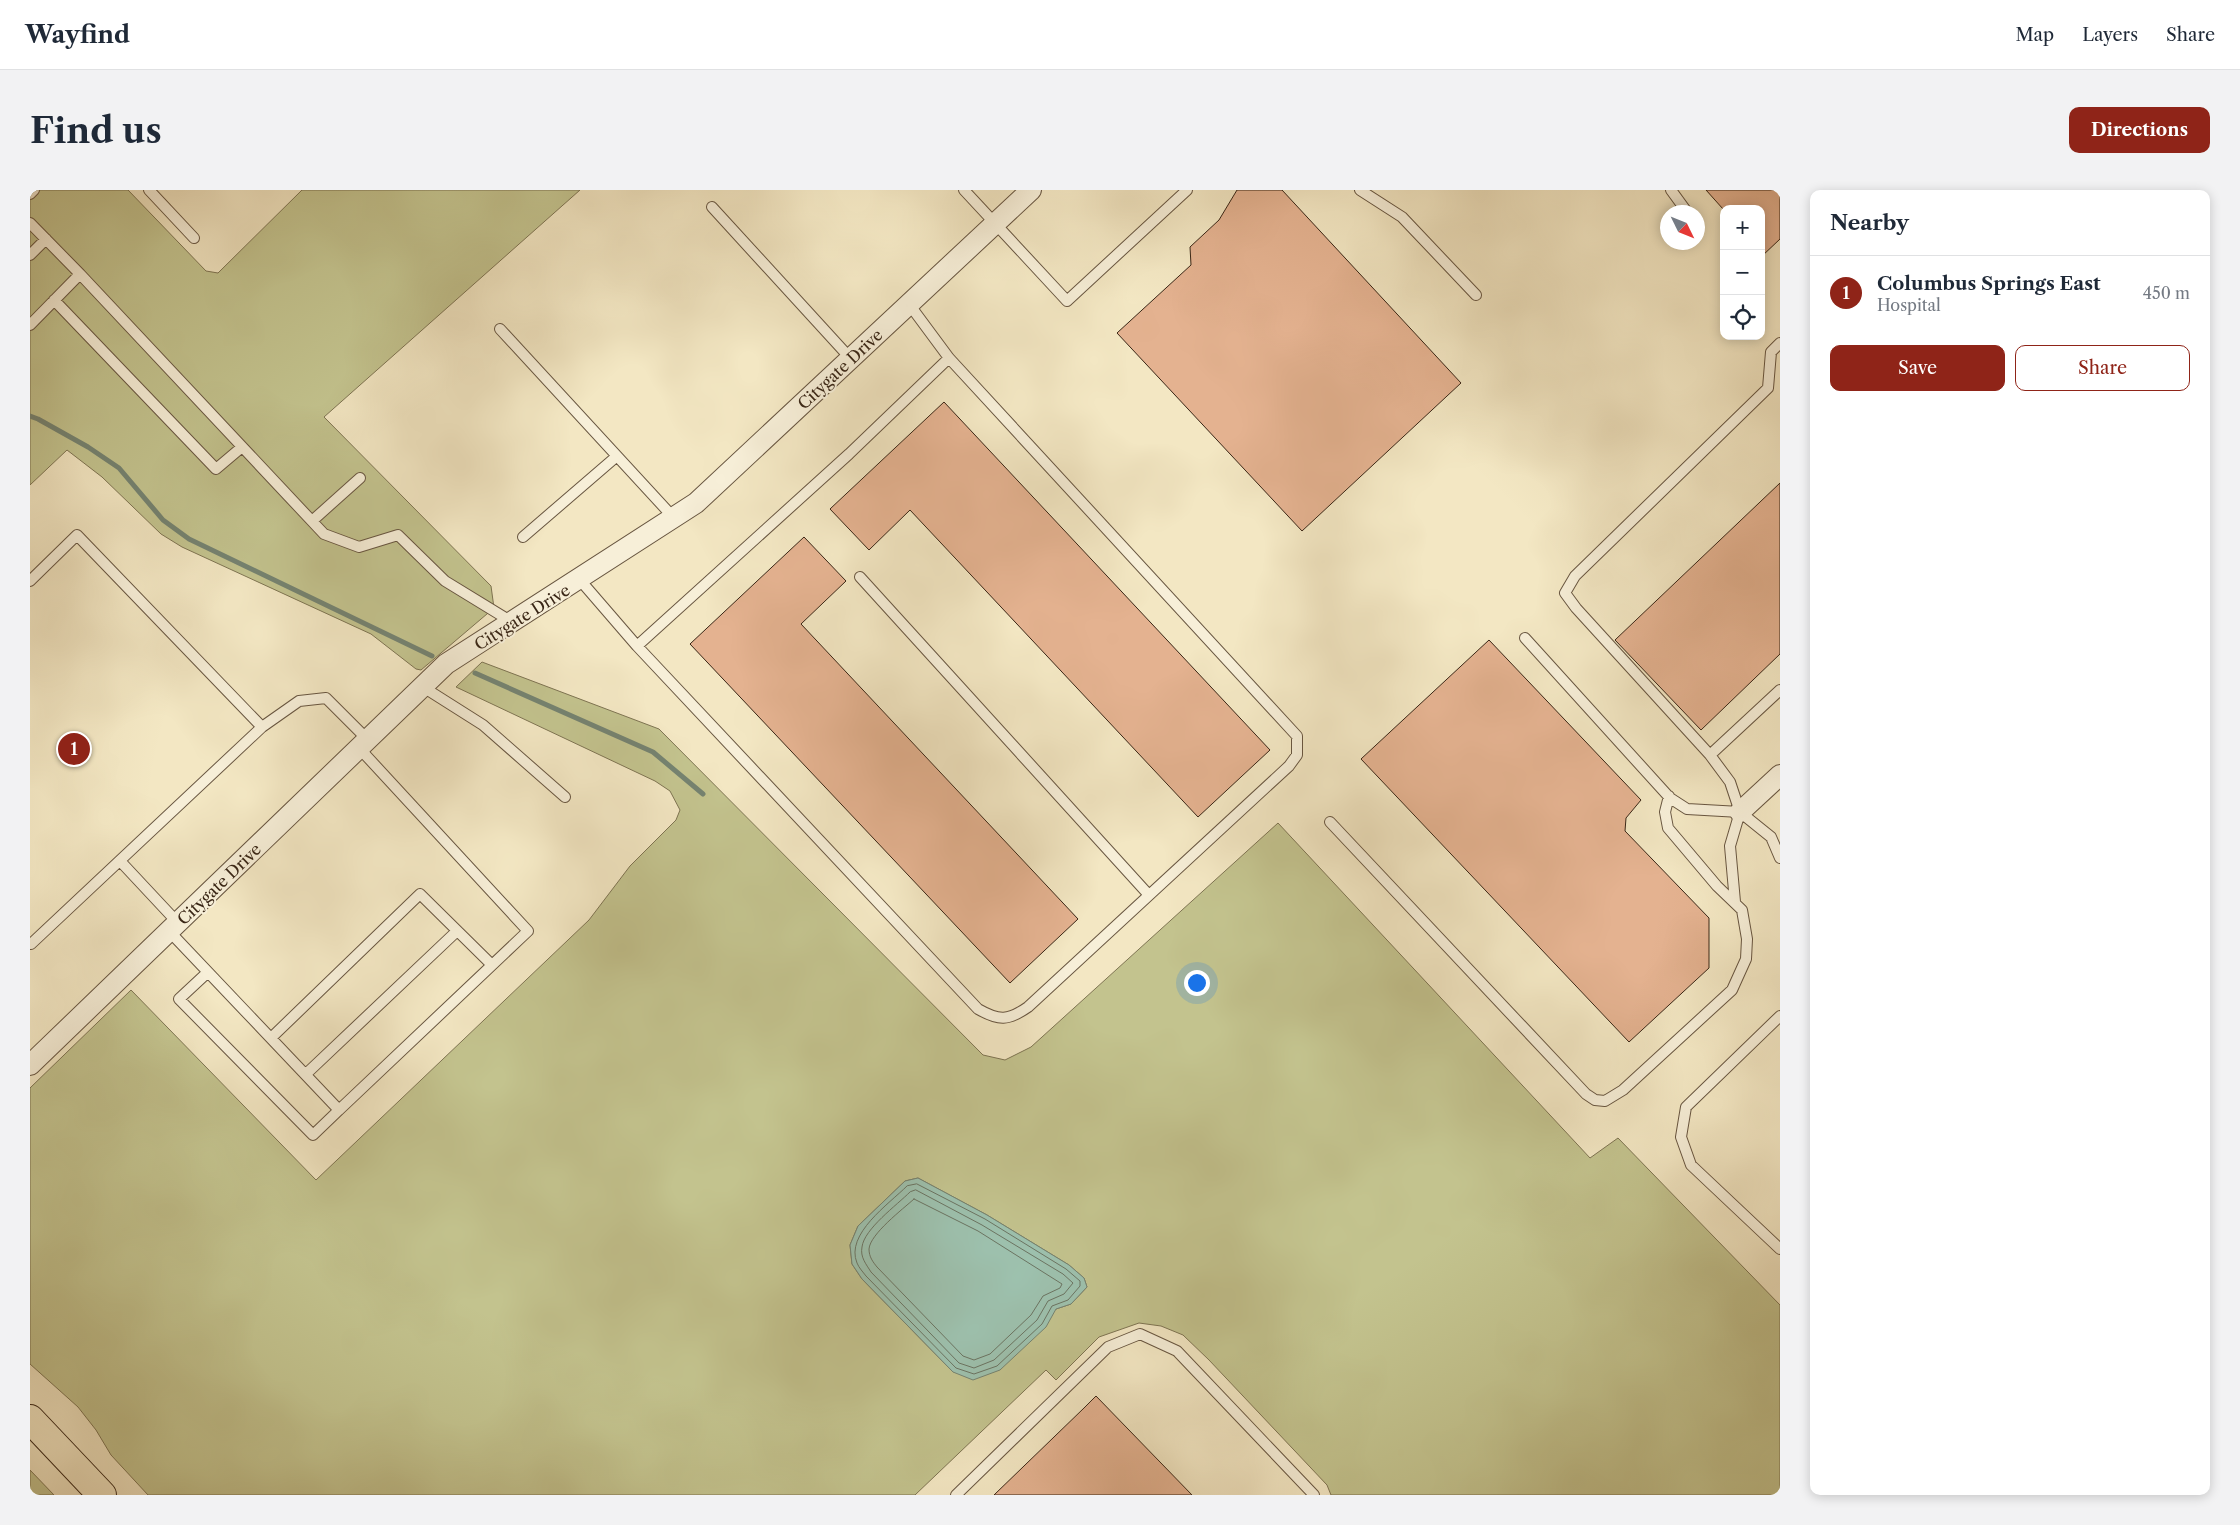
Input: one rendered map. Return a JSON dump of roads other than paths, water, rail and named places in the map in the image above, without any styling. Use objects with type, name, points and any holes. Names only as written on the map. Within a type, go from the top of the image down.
[{"type":"main road","points":[[30,1419],[102,1495]]},
{"type":"street","name":"Citygate Drive","points":[[30,1065],[446,664],[580,580],[696,503],[1031,190]]},
{"type":"street","points":[[1740,812],[1780,775]]},
{"type":"lane","points":[[30,194],[34,190]]},
{"type":"lane","points":[[149,190],[194,238]]},
{"type":"lane","points":[[964,190],[1067,301],[1187,190]]},
{"type":"lane","points":[[1360,190],[1402,217],[1476,295]]},
{"type":"lane","points":[[1670,190],[1682,205]]},
{"type":"lane","points":[[712,207],[851,359]]},
{"type":"lane","points":[[30,223],[324,534],[359,547],[398,535],[445,581],[513,622]]},
{"type":"lane","points":[[30,255],[46,239]]},
{"type":"lane","points":[[30,325],[80,274]]},
{"type":"lane","points":[[54,300],[216,470],[242,447]]},
{"type":"lane","points":[[580,580],[637,646],[978,1009],[989,1015],[1003,1018],[1014,1016],[1028,1007],[1148,894],[1289,766],[1297,755],[1298,736],[949,358],[909,304]]},
{"type":"lane","points":[[500,329],[674,518]]},
{"type":"lane","points":[[1780,343],[1772,352],[1768,388],[1575,576],[1565,593],[1576,608],[1710,755],[1730,782],[1740,812],[1772,837],[1780,858]]},
{"type":"lane","points":[[637,646],[849,454],[949,358]]},
{"type":"lane","points":[[523,537],[617,456]]},
{"type":"lane","points":[[312,521],[360,478]]},
{"type":"lane","points":[[30,581],[77,536],[262,727]]},
{"type":"lane","points":[[860,578],[1148,894]]},
{"type":"lane","points":[[1525,638],[1669,796],[1688,809],[1740,812]]},
{"type":"lane","points":[[423,687],[483,725],[565,797]]},
{"type":"lane","points":[[1710,755],[1780,690]]},
{"type":"lane","points":[[30,943],[121,862],[262,727],[299,701],[326,698],[528,931],[313,1135],[179,999],[208,972]]},
{"type":"lane","points":[[1330,822],[1586,1094],[1595,1100],[1605,1101],[1623,1090],[1732,990],[1746,959],[1746,939],[1742,910],[1717,886],[1670,833],[1665,820],[1669,796]]},
{"type":"lane","points":[[1735,902],[1730,846],[1740,812]]},
{"type":"lane","points":[[121,862],[208,972],[339,1110]]},
{"type":"lane","points":[[271,1038],[420,894],[492,965]]},
{"type":"lane","points":[[306,1074],[457,931]]},
{"type":"lane","points":[[1780,1016],[1686,1107],[1681,1137],[1691,1165],[1780,1249]]},
{"type":"lane","points":[[956,1495],[1108,1347],[1140,1334],[1177,1351],[1314,1495]]},
{"type":"water","points":[[918,1178],[987,1215],[1069,1265],[1084,1278],[1087,1287],[1071,1304],[1056,1309],[1046,1327],[1000,1370],[973,1380],[953,1372],[862,1279],[852,1264],[850,1245],[858,1226],[905,1181]]},
{"type":"waterway","points":[[30,416],[88,447],[119,468],[163,520],[189,539],[432,656]]},
{"type":"waterway","points":[[475,673],[653,752],[703,794]]},
{"type":"place","name":"Columbus Springs East","points":[[74,749]]}]
